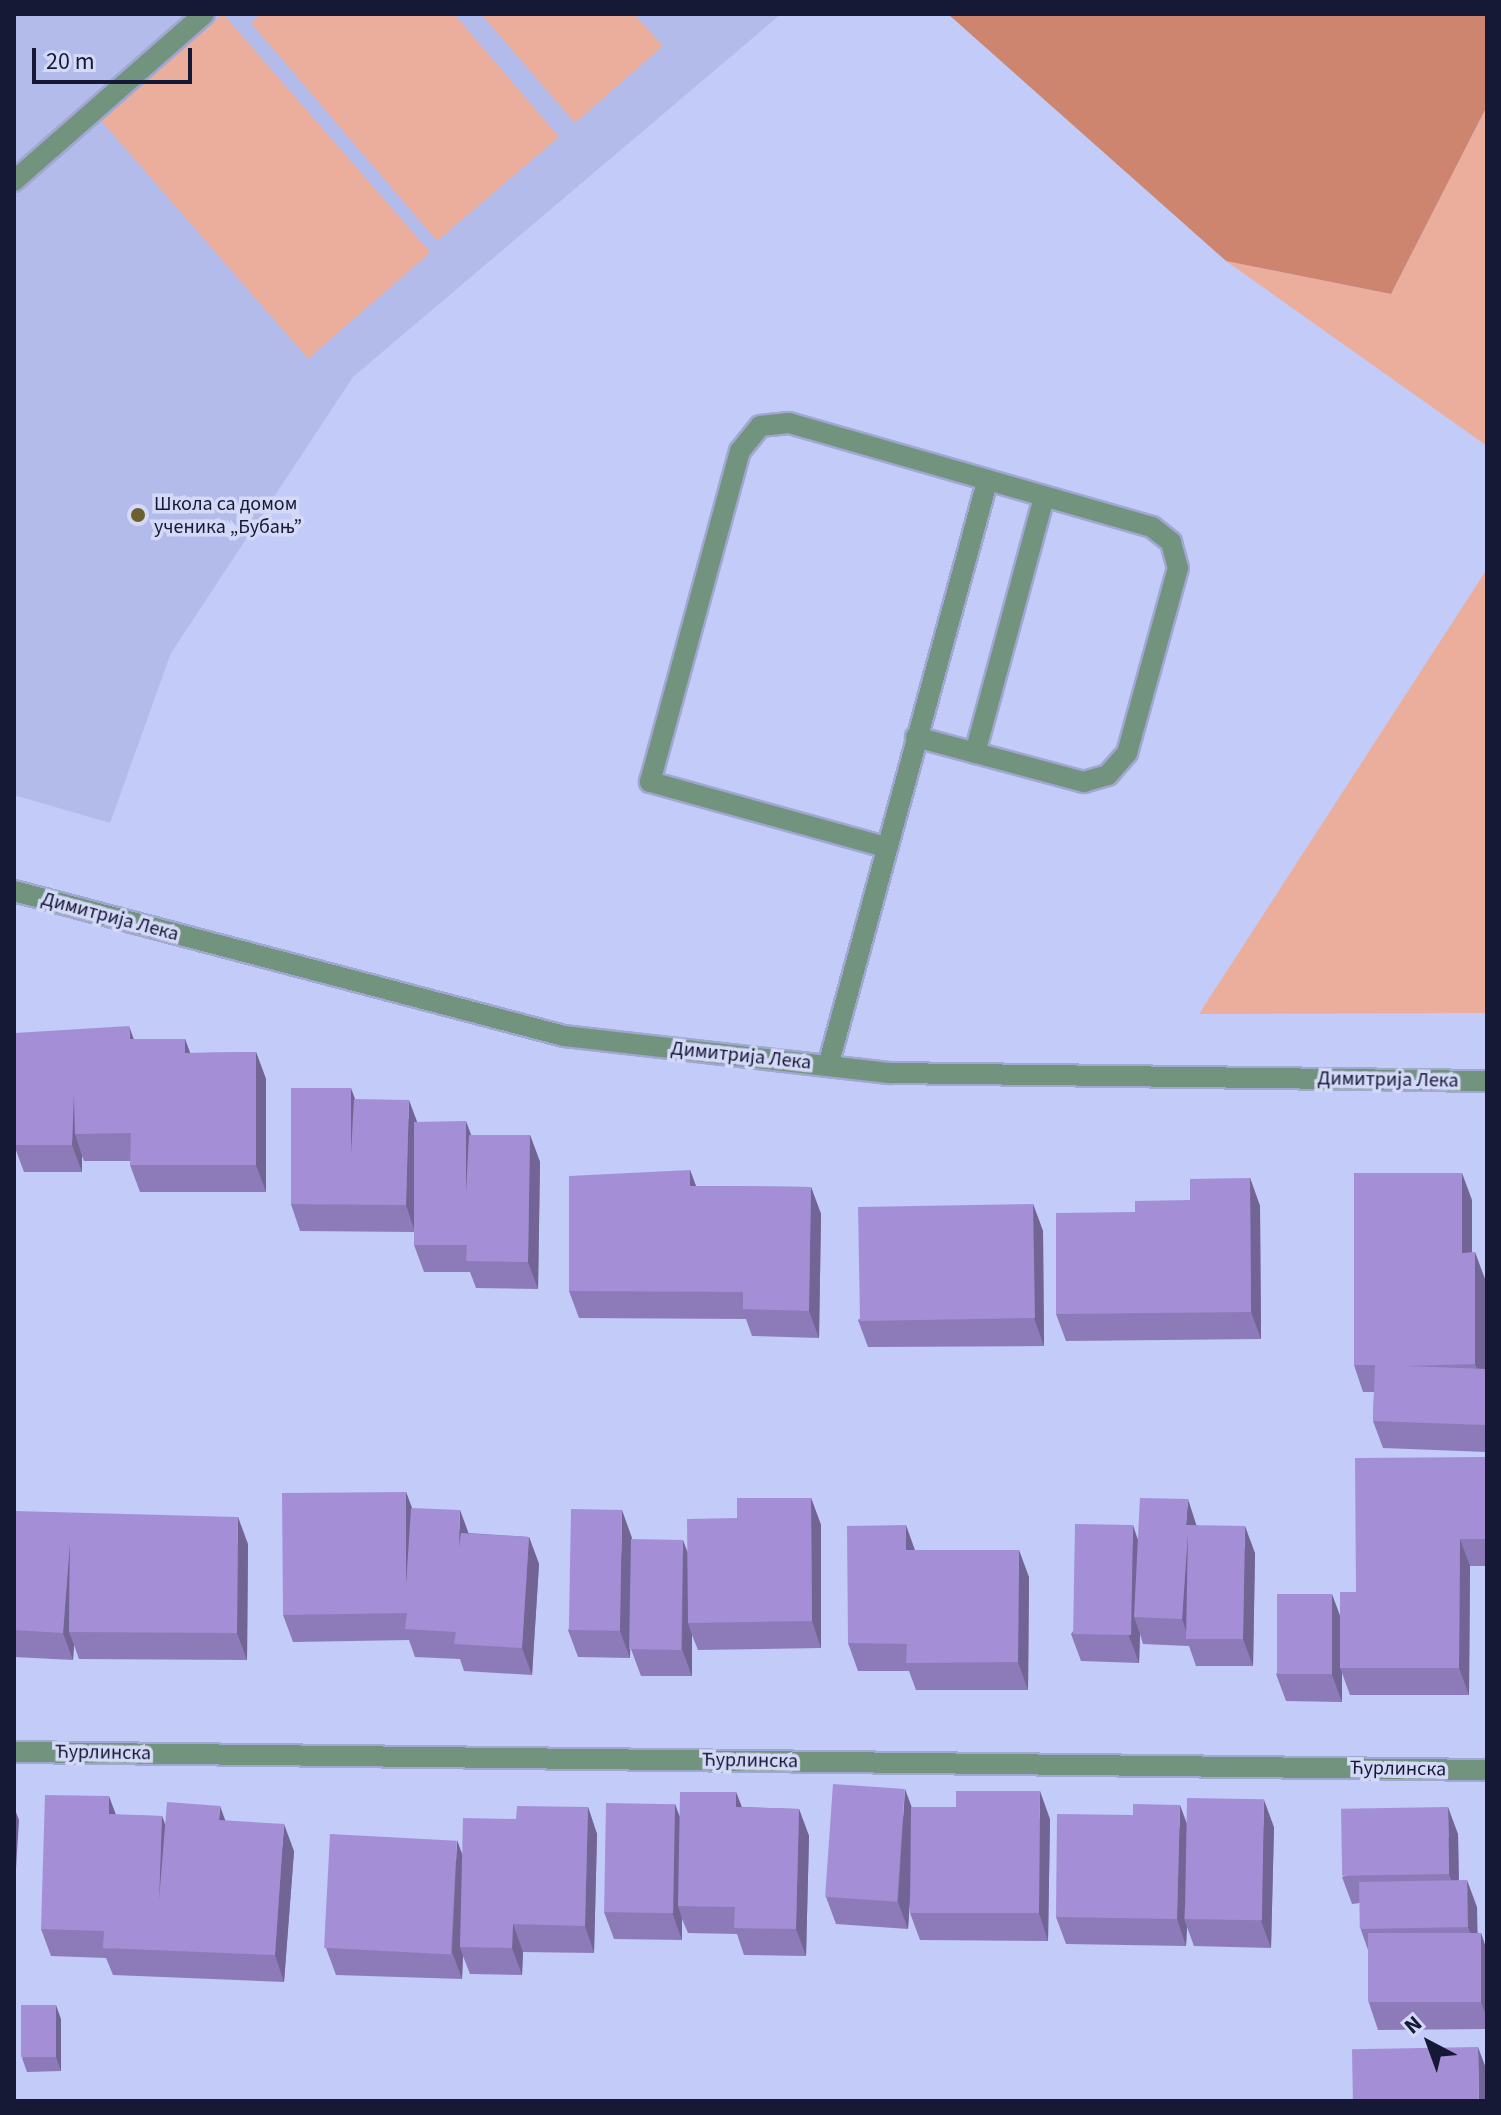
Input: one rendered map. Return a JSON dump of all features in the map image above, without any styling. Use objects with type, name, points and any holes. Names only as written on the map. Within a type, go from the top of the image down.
[{"type":"street","points":[[14,181],[204,14]]},
{"type":"street","points":[[885,847],[650,782],[740,451],[760,426],[789,423],[1152,527],[1171,542],[1178,568],[1127,753],[1108,775],[1084,782],[916,737]]},
{"type":"street","points":[[828,1066],[885,847],[987,482]]},
{"type":"street","points":[[975,753],[1044,497]]},
{"type":"street","name":"Димитрија Лека","points":[[14,891],[564,1036],[828,1066],[1487,1081]]},
{"type":"street","name":"Ћурлинска","points":[[14,1752],[1487,1770]]},
{"type":"shaded area","name":"Школа са домом ученика „Бубањ”","points":[[14,14],[781,14],[353,377],[171,653],[110,823],[14,795]]},
{"type":"shaded area","points":[[223,14],[430,252],[308,359],[101,120]]},
{"type":"shaded area","points":[[261,14],[454,14],[559,137],[437,241],[251,23]]},
{"type":"shaded area","points":[[481,14],[634,14],[663,46],[575,123]]},
{"type":"shaded area","points":[[948,14],[1487,14],[1487,106],[1391,294],[1226,261]]},
{"type":"shaded area","points":[[1487,106],[1487,446],[1226,261],[1391,294]]},
{"type":"shaded area","points":[[1487,569],[1487,1013],[1199,1014]]},
{"type":"building","points":[[129,1026],[130,1039],[185,1039],[185,1053],[256,1052],[256,1165],[130,1165],[131,1133],[75,1134],[74,1091],[72,1145],[14,1145],[15,1033]]},
{"type":"building","points":[[291,1088],[351,1088],[351,1154],[354,1099],[409,1100],[406,1205],[291,1204]]},
{"type":"building","points":[[466,1121],[466,1193],[469,1135],[530,1135],[528,1262],[466,1261],[467,1245],[414,1245],[414,1122]]},
{"type":"building","points":[[690,1170],[690,1186],[811,1187],[809,1311],[743,1309],[743,1292],[569,1291],[569,1176]]},
{"type":"building","points":[[1354,1173],[1462,1173],[1462,1253],[1475,1252],[1475,1364],[1406,1366],[1487,1369],[1486,1425],[1373,1421],[1375,1365],[1354,1365]]},
{"type":"building","points":[[1250,1178],[1251,1312],[1056,1314],[1056,1213],[1135,1212],[1135,1201],[1190,1200],[1190,1179]]},
{"type":"building","points":[[1033,1204],[1035,1318],[860,1321],[858,1207]]},
{"type":"building","points":[[1487,1457],[1487,1539],[1460,1539],[1459,1668],[1340,1668],[1340,1592],[1356,1592],[1355,1458]]},
{"type":"building","points":[[406,1492],[406,1586],[411,1508],[460,1510],[459,1547],[461,1533],[529,1537],[522,1648],[454,1644],[456,1632],[405,1629],[407,1613],[283,1615],[282,1493]]},
{"type":"building","points":[[737,1498],[811,1498],[812,1621],[688,1623],[687,1519],[737,1518]]},
{"type":"building","points":[[1140,1498],[1188,1499],[1186,1525],[1245,1526],[1243,1639],[1186,1639],[1188,1532],[1182,1619],[1134,1617]]},
{"type":"building","points":[[571,1509],[622,1510],[620,1631],[569,1630]]},
{"type":"building","points":[[14,1511],[238,1517],[237,1633],[69,1632],[70,1542],[63,1633],[14,1630]]},
{"type":"building","points":[[1075,1524],[1133,1525],[1131,1635],[1073,1634]]},
{"type":"building","points":[[906,1525],[906,1550],[1019,1550],[1018,1662],[906,1663],[907,1644],[848,1643],[847,1526]]},
{"type":"building","points":[[631,1539],[683,1540],[681,1650],[629,1649]]},
{"type":"building","points":[[1277,1594],[1332,1594],[1332,1674],[1277,1674]]},
{"type":"building","points":[[833,1784],[905,1789],[897,1902],[825,1897]]},
{"type":"building","points":[[956,1791],[1040,1791],[1039,1913],[910,1913],[911,1807],[956,1807]]},
{"type":"building","points":[[680,1792],[736,1792],[736,1807],[799,1809],[796,1929],[734,1928],[735,1907],[678,1906]]},
{"type":"building","points":[[45,1795],[109,1796],[109,1814],[162,1816],[159,1900],[167,1802],[220,1806],[219,1820],[284,1824],[275,1955],[103,1948],[104,1931],[41,1929]]},
{"type":"building","points":[[1187,1798],[1264,1799],[1262,1920],[1185,1919]]},
{"type":"building","points":[[606,1803],[675,1804],[673,1913],[604,1912]]},
{"type":"building","points":[[1133,1804],[1180,1805],[1177,1919],[1056,1917],[1057,1814],[1133,1815]]},
{"type":"building","points":[[517,1806],[588,1807],[585,1926],[513,1924],[512,1948],[460,1947],[463,1818],[516,1819]]},
{"type":"building","points":[[1448,1807],[1449,1874],[1342,1876],[1341,1809]]},
{"type":"building","points":[[330,1834],[457,1841],[451,1954],[324,1948]]},
{"type":"building","points":[[1467,1880],[1468,1927],[1360,1929],[1359,1882]]},
{"type":"building","points":[[1368,1933],[1481,1933],[1481,2002],[1368,2002]]},
{"type":"building","points":[[21,2005],[56,2005],[56,2057],[21,2057]]},
{"type":"building","points":[[1478,2047],[1479,2101],[1353,2101],[1352,2049]]},
{"type":"place","name":"Школа са домом ученика „Бубањ”","points":[[138,515]]}]
